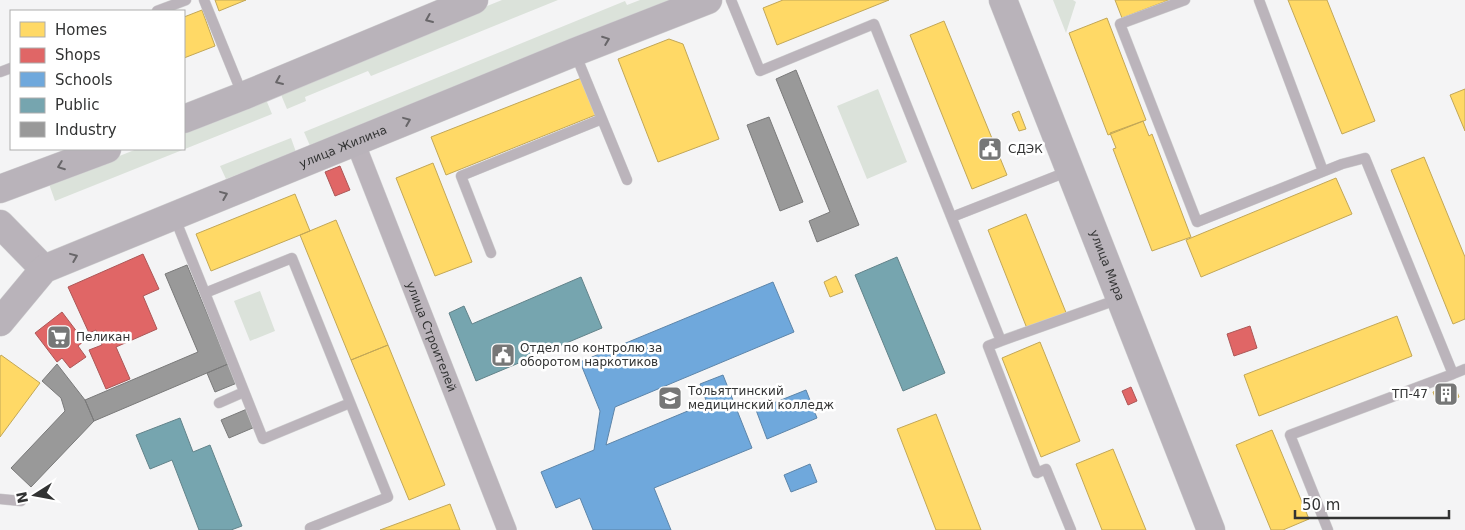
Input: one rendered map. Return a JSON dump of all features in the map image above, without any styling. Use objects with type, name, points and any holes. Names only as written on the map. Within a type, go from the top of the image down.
[{"type":"main road","points":[[185,119],[474,0]]},
{"type":"main road","name":"улица Жилина","points":[[0,322],[44,269],[575,52],[708,0]]},
{"type":"main road","name":"улица Мира","points":[[1003,0],[1211,530]]},
{"type":"main road","points":[[0,190],[104,150]]},
{"type":"main road","points":[[0,224],[44,269]]},
{"type":"street","name":"улица Строителей","points":[[355,142],[507,530]]},
{"type":"lane","points":[[160,10],[186,0]]},
{"type":"lane","points":[[204,0],[243,96]]},
{"type":"lane","points":[[731,0],[760,71],[874,24],[1002,341]]},
{"type":"lane","points":[[1185,0],[1120,24],[1197,222],[1323,171],[1365,158],[1453,374]]},
{"type":"lane","points":[[1259,0],[1323,171]]},
{"type":"lane","points":[[575,52],[627,180]]},
{"type":"lane","points":[[491,253],[461,176],[602,119]]},
{"type":"lane","points":[[952,217],[1070,170]]},
{"type":"lane","points":[[174,215],[263,439],[350,404]]},
{"type":"lane","points":[[205,293],[292,258],[388,497],[310,528]]},
{"type":"lane","points":[[1071,530],[1046,469],[1036,473],[988,346],[1120,299]]},
{"type":"lane","points":[[1328,530],[1290,435],[1465,369]]},
{"type":"lane","points":[[219,403],[244,392]]},
{"type":"lane","points":[[0,498],[21,501]]},
{"type":"shaded area","points":[[502,0],[558,0],[371,76],[368,71],[305,97],[306,101],[287,109],[279,90]]},
{"type":"shaded area","points":[[640,0],[674,0],[311,148],[304,132],[625,1],[627,5]]},
{"type":"shaded area","points":[[1053,0],[1073,0],[1076,2],[1066,33]]},
{"type":"shaded area","points":[[878,89],[907,162],[867,179],[837,106]]},
{"type":"shaded area","points":[[265,97],[272,114],[185,149],[185,130]]},
{"type":"shaded area","points":[[291,138],[296,152],[226,179],[220,166]]},
{"type":"shaded area","points":[[134,150],[182,150],[55,201],[49,184]]},
{"type":"shaded area","points":[[260,291],[275,331],[250,341],[234,301]]},
{"type":"building: Homes","points":[[215,0],[246,0],[219,11]]},
{"type":"building: Homes","points":[[783,0],[889,0],[777,45],[763,8]]},
{"type":"building: Homes","points":[[1115,0],[1169,0],[1122,18]]},
{"type":"building: Homes","points":[[1288,0],[1327,0],[1375,121],[1342,134]]},
{"type":"building: Homes","points":[[202,10],[215,46],[185,58],[185,17]]},
{"type":"building: Homes","points":[[1107,18],[1146,120],[1108,135],[1069,33]]},
{"type":"building: Homes","points":[[944,21],[1007,175],[972,189],[910,35]]},
{"type":"building: Homes","points":[[669,39],[683,44],[719,139],[658,162],[618,59]]},
{"type":"building: Homes","points":[[584,77],[598,114],[446,175],[431,137]]},
{"type":"building: Homes","points":[[1465,89],[1465,131],[1450,95]]},
{"type":"building: Homes","points":[[1019,111],[1026,129],[1019,131],[1012,114]]},
{"type":"building: Homes","points":[[1143,121],[1149,136],[1152,134],[1191,237],[1152,251],[1113,149],[1116,148],[1110,133]]},
{"type":"building: Homes","points":[[1424,157],[1465,257],[1465,319],[1453,324],[1391,170]]},
{"type":"building: Homes","points":[[433,163],[472,262],[435,276],[396,178]]},
{"type":"building: Homes","points":[[1336,178],[1352,214],[1201,277],[1186,240]]},
{"type":"building: Homes","points":[[295,194],[310,231],[211,271],[196,234]]},
{"type":"building: Homes","points":[[1026,214],[1067,315],[1028,331],[988,230]]},
{"type":"building: Homes","points":[[336,220],[388,345],[351,360],[300,235]]},
{"type":"building: Homes","points":[[836,276],[843,292],[830,297],[824,282]]},
{"type":"building: Homes","points":[[1397,316],[1412,356],[1259,416],[1244,375]]},
{"type":"building: Homes","points":[[1040,342],[1080,441],[1041,457],[1002,358]]},
{"type":"building: Homes","points":[[388,345],[445,485],[409,500],[351,360]]},
{"type":"building: Homes","points":[[1,355],[40,383],[0,437],[0,357]]},
{"type":"building: Homes","name":"ТП-47","points":[[1454,384],[1459,397],[1438,405],[1433,392]]},
{"type":"building: Homes","points":[[936,414],[981,530],[936,530],[897,429]]},
{"type":"building: Homes","points":[[1272,430],[1309,519],[1283,530],[1271,530],[1236,445]]},
{"type":"building: Homes","points":[[1113,449],[1146,530],[1102,530],[1076,464]]},
{"type":"building: Homes","points":[[450,504],[460,530],[380,530]]},
{"type":"building: Shops","points":[[340,166],[350,190],[335,196],[325,172]]},
{"type":"building: Shops","points":[[143,254],[159,289],[143,296],[157,329],[116,347],[130,379],[106,389],[89,350],[102,345],[96,330],[89,333],[68,287]]},
{"type":"building: Shops","name":"Пеликан","points":[[62,312],[84,341],[78,346],[86,357],[70,368],[62,358],[57,362],[35,333]]},
{"type":"building: Shops","points":[[1250,326],[1257,348],[1234,356],[1227,334]]},
{"type":"building: Shops","points":[[1131,387],[1137,401],[1128,405],[1122,391]]},
{"type":"building: Schools","points":[[773,282],[794,332],[615,407],[606,445],[707,403],[700,384],[723,375],[752,448],[654,488],[671,530],[593,530],[580,498],[556,508],[541,472],[594,450],[600,411],[580,362]]},
{"type":"building: Schools","points":[[806,390],[817,418],[767,439],[756,410]]},
{"type":"building: Schools","points":[[810,464],[817,482],[791,492],[784,475]]},
{"type":"building: Public","points":[[897,257],[945,373],[903,391],[855,275]]},
{"type":"building: Public","name":"Отдел по контролю за оборотом наркотиков","points":[[581,277],[602,328],[476,381],[449,313],[464,306],[472,324]]},
{"type":"building: Public","points":[[180,418],[193,452],[210,445],[242,526],[231,530],[199,530],[172,460],[150,469],[136,435]]},
{"type":"building: Industry","points":[[796,70],[859,225],[817,242],[809,221],[830,212],[776,79]]},
{"type":"building: Industry","points":[[769,117],[803,202],[780,211],[747,125]]},
{"type":"building: Industry","points":[[187,265],[228,364],[94,421],[85,400],[198,352],[165,274]]},
{"type":"building: Industry","points":[[57,364],[85,400],[94,421],[31,487],[11,468],[65,411],[61,398],[42,381]]},
{"type":"building: Industry","points":[[228,364],[237,383],[215,392],[207,373]]},
{"type":"building: Industry","points":[[247,409],[255,427],[229,438],[221,420]]},
{"type":"place","name":"СДЭК","points":[[990,149]]},
{"type":"place","name":"Пеликан","points":[[59,337]]},
{"type":"place","name":"Отдел по контролю за оборотом наркотиков","points":[[503,355]]},
{"type":"place","name":"ТП-47","points":[[1446,394]]},
{"type":"place","name":"Тольяттинский медицинский колледж","points":[[670,398]]}]
